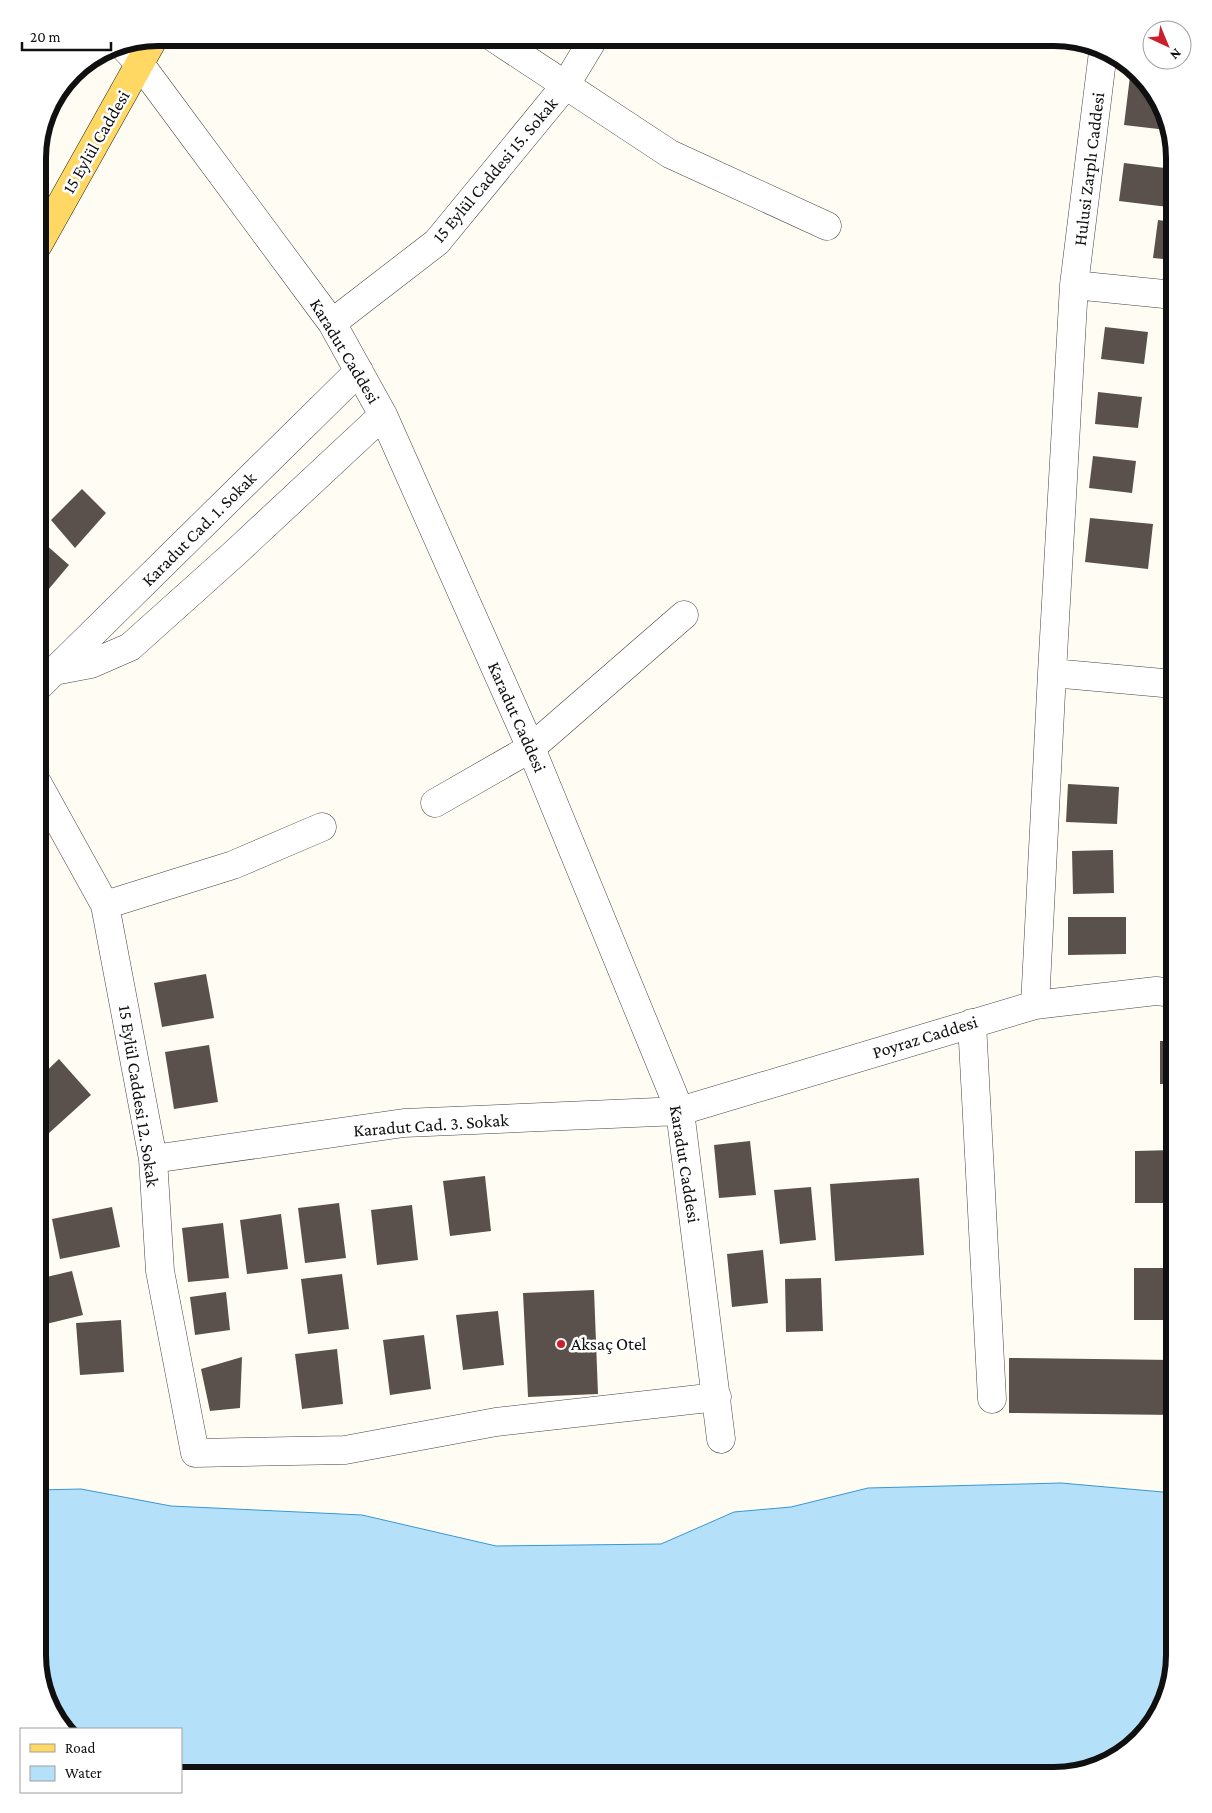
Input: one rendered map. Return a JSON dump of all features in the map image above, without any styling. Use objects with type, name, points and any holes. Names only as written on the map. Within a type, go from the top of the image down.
[{"type":"main road","name":"15 Eylül Caddesi","points":[[46,229],[131,54]]},
{"type":"street","points":[[506,46],[670,154],[827,226]]},
{"type":"street","name":"15 Eylül Caddesi 15. Sokak","points":[[332,323],[437,242],[566,86],[589,46]]},
{"type":"street","name":"Karadut Caddesi","points":[[131,54],[332,323],[383,414],[531,748],[680,1112],[721,1439]]},
{"type":"street","name":"Hulusi Zarplı Caddesi","points":[[1035,1005],[1074,285],[1102,58]]},
{"type":"street","points":[[1074,285],[1166,295]]},
{"type":"street","name":"Karadut Cad. 1. Sokak","points":[[46,679],[358,371]]},
{"type":"street","points":[[46,679],[91,664],[130,647],[235,553],[383,414]]},
{"type":"street","points":[[435,802],[531,748],[684,615]]},
{"type":"street","points":[[1052,672],[1166,683]]},
{"type":"street","name":"15 Eylül Caddesi 12. Sokak","points":[[46,798],[105,905],[153,1159],[160,1271],[195,1453],[345,1450],[496,1422],[717,1397]]},
{"type":"street","points":[[105,905],[233,864],[322,826]]},
{"type":"street","name":"Poyraz Caddesi","points":[[680,1112],[1035,1005],[1156,991],[1166,992]]},
{"type":"street","points":[[972,1023],[992,1399]]},
{"type":"street","name":"Karadut Cad. 3. Sokak","points":[[153,1159],[404,1123],[680,1112]]},
{"type":"water","points":[[1061,1483],[1166,1492],[1165,1669],[1157,1698],[1143,1723],[1122,1744],[1110,1752],[1083,1763],[1054,1767],[182,1767],[182,1728],[74,1728],[61,1711],[50,1684],[46,1655],[46,1490],[81,1489],[171,1506],[362,1515],[496,1546],[661,1544],[734,1512],[791,1507],[868,1488]]},
{"type":"building","points":[[1130,76],[1151,102],[1162,129],[1124,125]]},
{"type":"building","points":[[1124,163],[1166,168],[1166,207],[1119,201]]},
{"type":"building","points":[[1158,220],[1166,221],[1166,259],[1153,258]]},
{"type":"building","points":[[1105,327],[1148,332],[1144,364],[1101,359]]},
{"type":"building","points":[[1098,392],[1142,397],[1138,428],[1095,424]]},
{"type":"building","points":[[1093,456],[1136,461],[1132,493],[1089,488]]},
{"type":"building","points":[[82,489],[106,513],[75,548],[51,520]]},
{"type":"building","points":[[1090,518],[1153,524],[1148,569],[1085,562]]},
{"type":"building","points":[[46,545],[69,565],[46,592]]},
{"type":"building","points":[[1068,784],[1119,787],[1117,824],[1066,822]]},
{"type":"building","points":[[1113,850],[1114,893],[1073,894],[1072,851]]},
{"type":"building","points":[[1068,917],[1126,917],[1126,954],[1068,955]]},
{"type":"building","points":[[206,974],[214,1018],[162,1027],[154,983]]},
{"type":"building","points":[[1160,1041],[1166,1041],[1166,1084],[1160,1084]]},
{"type":"building","points":[[209,1045],[218,1102],[174,1109],[165,1052]]},
{"type":"building","points":[[59,1059],[91,1095],[46,1136],[46,1071]]},
{"type":"building","points":[[750,1141],[756,1195],[719,1198],[714,1145]]},
{"type":"building","points":[[1166,1150],[1166,1203],[1135,1203],[1135,1151]]},
{"type":"building","points":[[485,1176],[491,1231],[450,1236],[443,1181]]},
{"type":"building","points":[[919,1178],[924,1255],[835,1261],[830,1184]]},
{"type":"building","points":[[811,1187],[816,1240],[780,1244],[774,1190]]},
{"type":"building","points":[[339,1203],[346,1258],[305,1263],[298,1208]]},
{"type":"building","points":[[412,1205],[418,1260],[377,1265],[371,1210]]},
{"type":"building","points":[[112,1207],[120,1247],[60,1259],[52,1219]]},
{"type":"building","points":[[281,1214],[288,1269],[247,1274],[240,1220]]},
{"type":"building","points":[[223,1223],[229,1278],[188,1282],[182,1228]]},
{"type":"building","points":[[763,1250],[768,1303],[732,1307],[727,1254]]},
{"type":"building","points":[[1134,1268],[1166,1268],[1166,1320],[1134,1320]]},
{"type":"building","points":[[72,1271],[83,1315],[46,1324],[46,1277]]},
{"type":"building","points":[[342,1274],[349,1329],[308,1334],[301,1279]]},
{"type":"building","points":[[821,1278],[823,1331],[786,1332],[785,1279]]},
{"type":"building","name":"Aksaç Otel","points":[[594,1290],[598,1394],[528,1397],[523,1293]]},
{"type":"building","points":[[226,1292],[230,1330],[195,1335],[190,1297]]},
{"type":"building","points":[[498,1311],[504,1365],[463,1370],[456,1315]]},
{"type":"building","points":[[121,1320],[124,1372],[80,1375],[76,1323]]},
{"type":"building","points":[[424,1335],[431,1389],[390,1395],[383,1340]]},
{"type":"building","points":[[337,1349],[343,1404],[302,1409],[295,1354]]},
{"type":"building","points":[[242,1357],[240,1408],[210,1411],[201,1369]]},
{"type":"building","points":[[1009,1358],[1166,1360],[1166,1415],[1009,1413]]},
{"type":"place","name":"Aksaç Otel","points":[[561,1344]]}]
